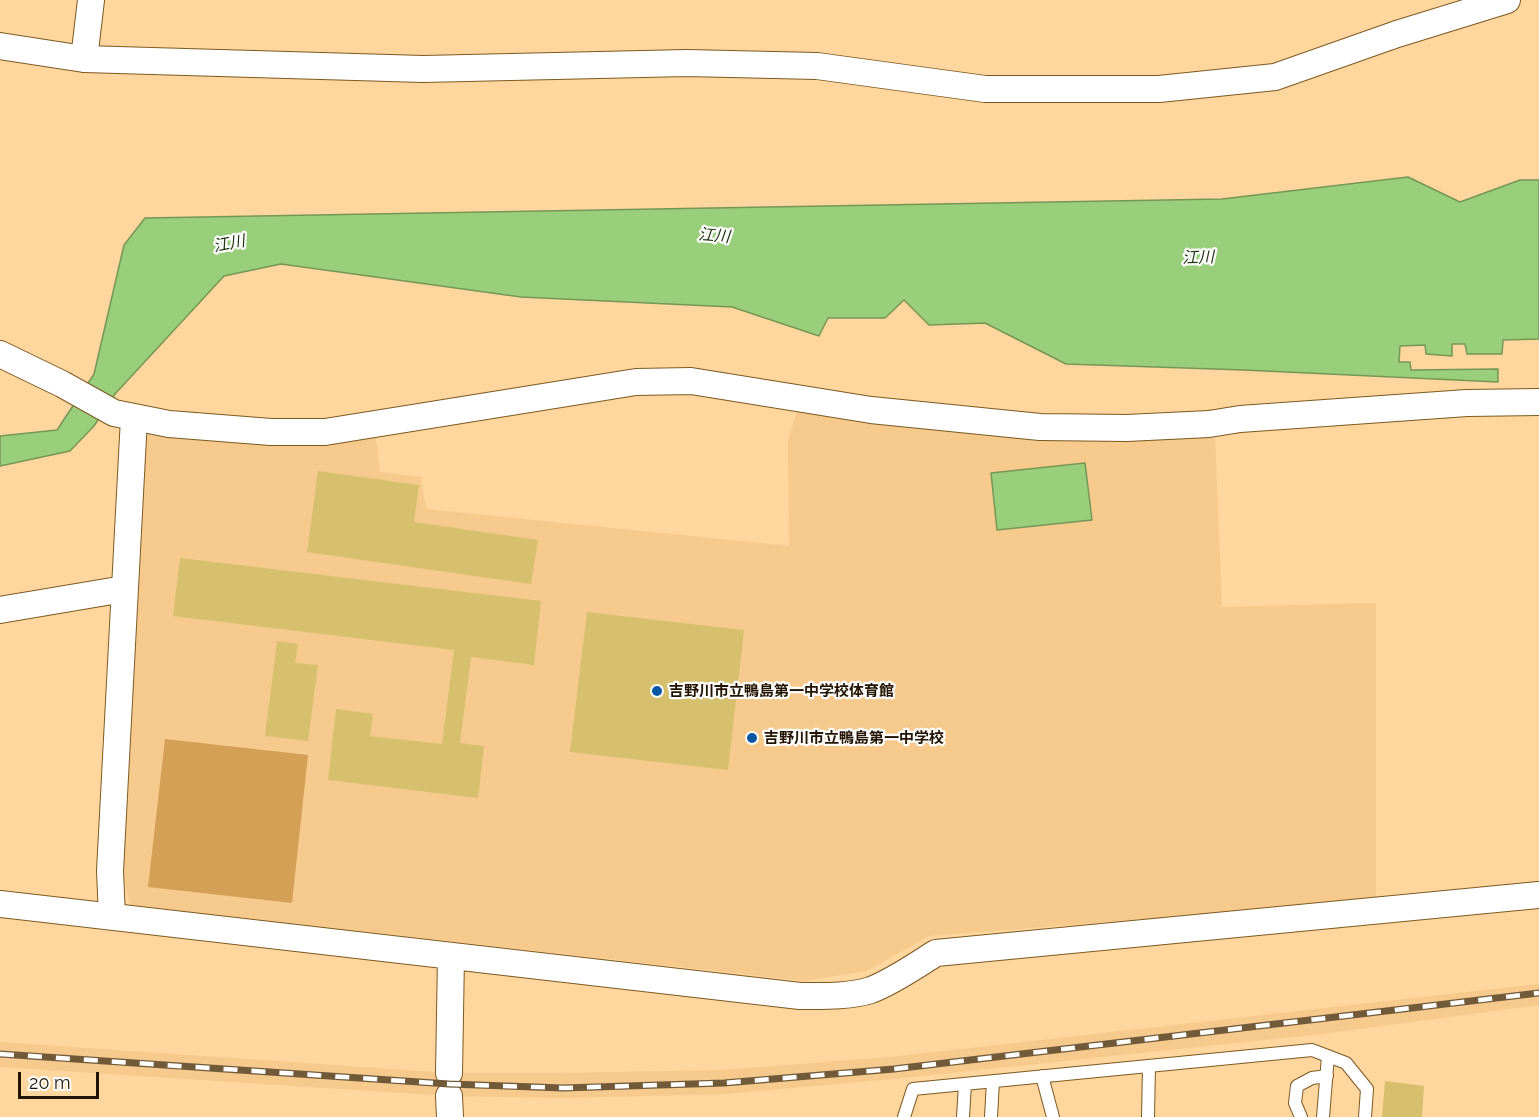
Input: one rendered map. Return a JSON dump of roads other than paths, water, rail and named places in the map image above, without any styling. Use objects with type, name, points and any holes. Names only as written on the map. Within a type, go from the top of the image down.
[{"type":"street","points":[[84,59],[91,0]]},
{"type":"street","points":[[0,46],[84,59],[423,69],[687,63],[817,66],[985,89],[1159,89],[1275,78],[1396,34],[1507,0]]},
{"type":"street","points":[[0,354],[124,416],[169,424],[271,432],[325,432],[636,382],[691,381],[871,410],[1040,427],[1127,428],[1209,424],[1240,419],[1467,403],[1539,402]]},
{"type":"street","points":[[112,917],[110,871],[124,589],[124,416]]},
{"type":"street","points":[[0,610],[124,589]]},
{"type":"street","points":[[0,904],[800,996],[835,995],[869,990],[901,975],[936,953],[1539,895]]},
{"type":"street","points":[[450,1095],[451,956]]},
{"type":"lane","points":[[904,1117],[913,1089],[1312,1050],[1346,1063],[1367,1089],[1365,1117]]},
{"type":"lane","points":[[1323,1117],[1328,1056]]},
{"type":"lane","points":[[1148,1117],[1149,1066]]},
{"type":"lane","points":[[1042,1076],[1053,1117]]},
{"type":"lane","points":[[1301,1117],[1295,1103],[1297,1086],[1312,1078],[1327,1076]]},
{"type":"lane","points":[[991,1117],[993,1081]]},
{"type":"lane","points":[[963,1117],[965,1084]]},
{"type":"water","name":"江川","points":[[1408,177],[1460,202],[1520,180],[1539,180],[1539,339],[1503,340],[1502,354],[1467,354],[1465,344],[1452,344],[1452,356],[1426,354],[1425,345],[1400,346],[1399,362],[1410,362],[1411,370],[1498,369],[1498,382],[1066,364],[985,323],[929,325],[904,300],[885,318],[828,318],[819,336],[732,307],[521,297],[281,264],[224,276],[115,394],[94,426],[70,451],[0,466],[0,436],[57,430],[94,374],[124,245],[145,218],[1222,199]]},
{"type":"water","points":[[1085,463],[1092,520],[997,530],[991,473]]},
{"type":"railway","points":[[0,1054],[449,1084],[563,1088],[724,1083],[894,1069],[1539,993]]},
{"type":"place","name":"吉野川市立鴨島第一中学校体育館","points":[[657,691]]},
{"type":"place","name":"吉野川市立鴨島第一中学校","points":[[752,738]]}]
